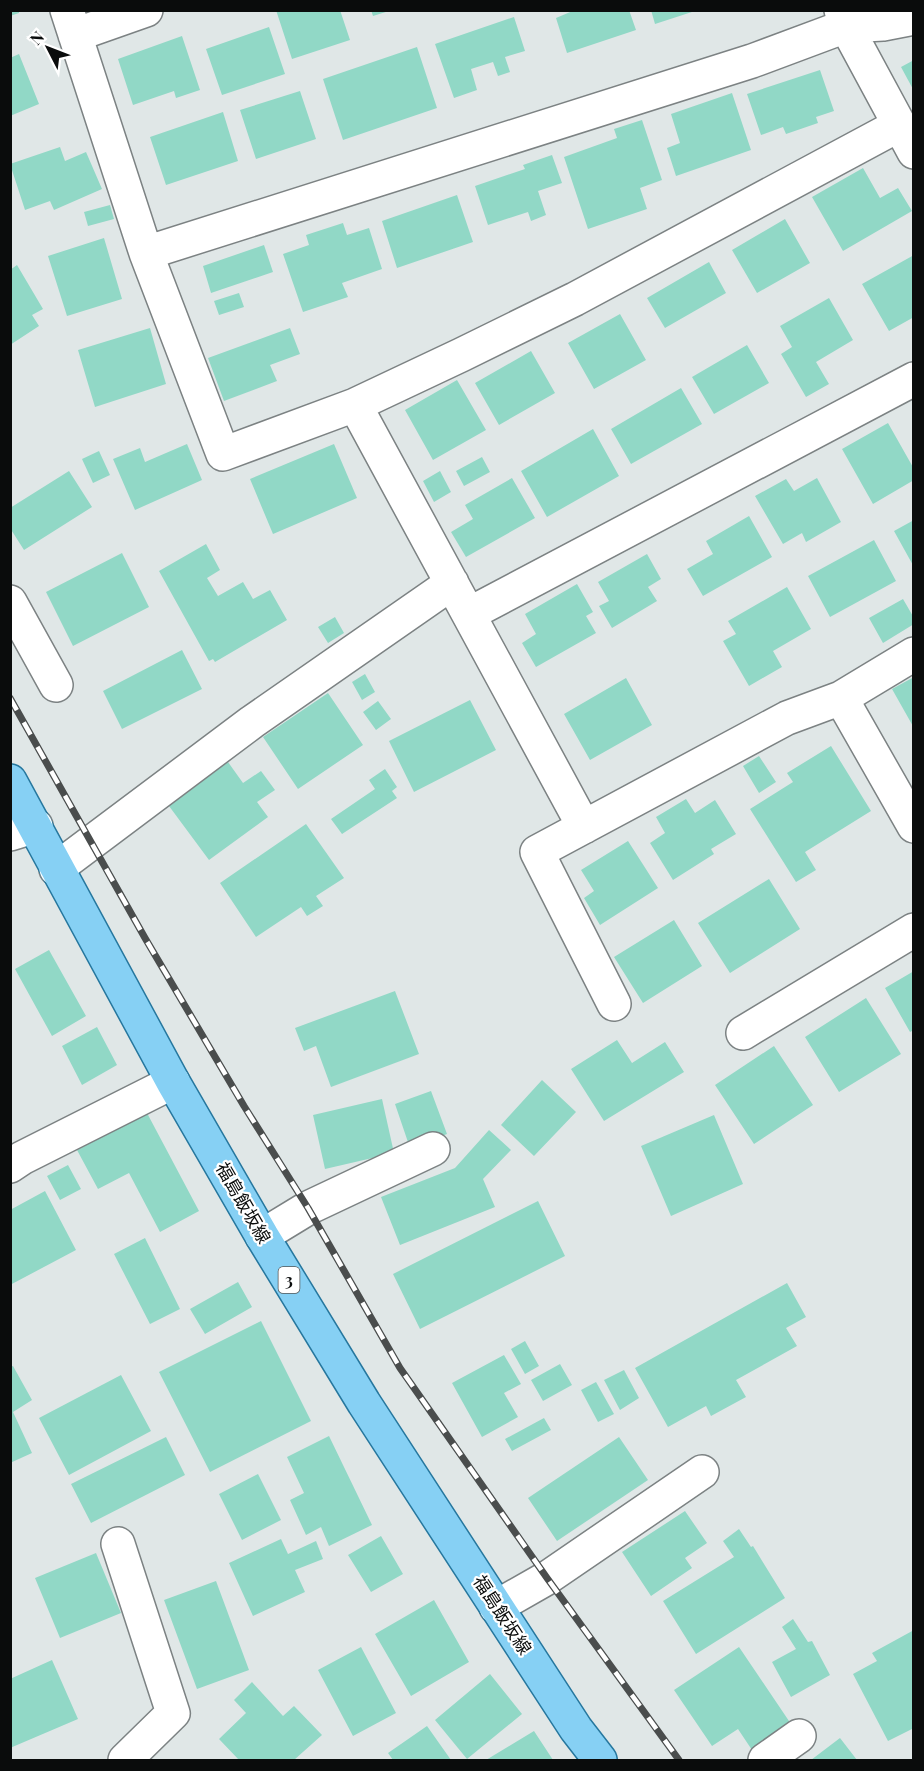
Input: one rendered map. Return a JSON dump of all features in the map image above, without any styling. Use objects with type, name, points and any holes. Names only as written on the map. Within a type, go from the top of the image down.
[{"type":"main road","name":"福島飯坂線","points":[[10,782],[23,830],[56,869],[173,1082],[262,1236],[364,1403],[576,1729],[600,1761]]},
{"type":"street","points":[[146,10],[71,23],[146,253],[223,454],[355,405],[906,138],[844,18]]},
{"type":"street","points":[[146,253],[752,61],[844,18],[883,24],[914,18]]},
{"type":"street","points":[[469,614],[914,379]]},
{"type":"street","points":[[355,405],[584,826]]},
{"type":"street","points":[[56,869],[252,722],[452,583]]},
{"type":"street","points":[[10,602],[56,685]]},
{"type":"street","points":[[614,1004],[537,852],[787,718],[841,698],[914,654]]},
{"type":"street","points":[[841,698],[914,826]]},
{"type":"street","points":[[743,1033],[914,930]]},
{"type":"street","points":[[10,1167],[22,1158],[173,1082]]},
{"type":"street","points":[[262,1236],[308,1208],[433,1149]]},
{"type":"street","points":[[496,1607],[547,1578],[702,1472]]},
{"type":"street","points":[[118,1544],[173,1713],[125,1761]]},
{"type":"street","points":[[765,1761],[799,1736]]},
{"type":"building","points":[[10,10],[19,10],[19,13],[10,16]]},
{"type":"building","points":[[276,10],[340,10],[350,40],[292,59]]},
{"type":"building","points":[[371,10],[389,10],[389,11],[373,16]]},
{"type":"building","points":[[575,10],[629,10],[636,30],[567,53],[556,18]]},
{"type":"building","points":[[651,10],[695,10],[695,11],[655,24]]},
{"type":"building","points":[[514,17],[525,51],[505,57],[510,72],[498,76],[493,62],[471,69],[477,90],[454,98],[435,44]]},
{"type":"building","points":[[269,27],[285,74],[222,95],[206,49]]},
{"type":"building","points":[[182,36],[200,90],[176,98],[174,91],[133,105],[118,59]]},
{"type":"building","points":[[417,47],[437,108],[343,140],[323,79]]},
{"type":"building","points":[[19,54],[39,104],[10,116],[10,58]]},
{"type":"building","points":[[914,60],[914,91],[901,67]]},
{"type":"building","points":[[820,70],[834,111],[816,117],[818,123],[786,134],[783,127],[761,135],[747,94]]},
{"type":"building","points":[[300,91],[316,139],[256,159],[240,110]]},
{"type":"building","points":[[732,93],[751,150],[676,176],[667,148],[680,143],[671,114]]},
{"type":"building","points":[[223,112],[238,161],[166,185],[150,137]]},
{"type":"building","points":[[642,120],[662,180],[640,188],[647,209],[588,229],[564,157],[617,138],[614,129]]},
{"type":"building","points":[[60,147],[65,161],[86,152],[102,189],[54,210],[50,201],[25,210],[10,164]]},
{"type":"building","points":[[552,155],[562,183],[538,191],[546,215],[531,221],[528,212],[488,225],[475,186],[525,169],[523,165]]},
{"type":"building","points":[[863,168],[880,198],[898,188],[912,211],[843,251],[812,197]]},
{"type":"building","points":[[457,195],[473,242],[397,268],[382,221]]},
{"type":"building","points":[[110,205],[114,219],[88,226],[84,212]]},
{"type":"building","points":[[785,219],[810,263],[757,293],[732,250]]},
{"type":"building","points":[[343,223],[347,235],[369,228],[382,269],[342,283],[348,297],[303,312],[283,254],[309,245],[306,235]]},
{"type":"building","points":[[104,238],[122,299],[67,316],[48,256]]},
{"type":"building","points":[[264,245],[273,272],[211,293],[203,266]]},
{"type":"building","points":[[914,255],[914,317],[889,331],[862,284]]},
{"type":"building","points":[[709,262],[726,293],[665,328],[647,298]]},
{"type":"building","points":[[17,265],[43,309],[32,315],[39,326],[10,345],[10,270]]},
{"type":"building","points":[[239,293],[244,307],[219,315],[214,301]]},
{"type":"building","points":[[829,298],[853,340],[816,362],[829,384],[806,397],[781,354],[792,347],[780,326]]},
{"type":"building","points":[[620,314],[646,360],[594,389],[568,343]]},
{"type":"building","points":[[150,328],[166,384],[95,407],[78,350]]},
{"type":"building","points":[[290,328],[300,354],[270,365],[277,381],[224,401],[208,358]]},
{"type":"building","points":[[747,345],[769,383],[714,414],[692,377]]},
{"type":"building","points":[[531,351],[555,393],[499,425],[475,383]]},
{"type":"building","points":[[457,380],[486,430],[433,460],[405,410]]},
{"type":"building","points":[[681,388],[702,424],[631,464],[611,429]]},
{"type":"building","points":[[888,423],[914,469],[914,480],[873,504],[842,449]]},
{"type":"building","points":[[593,429],[619,476],[547,517],[521,471]]},
{"type":"building","points":[[187,444],[202,480],[135,510],[113,459],[140,448],[145,462]]},
{"type":"building","points":[[334,444],[357,498],[273,534],[250,479]]},
{"type":"building","points":[[99,451],[110,475],[93,483],[82,459]]},
{"type":"building","points":[[482,457],[490,472],[464,486],[456,471]]},
{"type":"building","points":[[69,471],[92,507],[24,550],[10,528],[10,508]]},
{"type":"building","points":[[440,471],[451,492],[434,502],[423,481]]},
{"type":"building","points":[[512,478],[535,518],[466,557],[451,532],[473,519],[465,505]]},
{"type":"building","points":[[817,478],[841,522],[806,542],[802,533],[783,544],[755,496],[786,479],[794,491]]},
{"type":"building","points":[[749,516],[772,557],[703,596],[687,569],[713,554],[706,541]]},
{"type":"building","points":[[914,520],[914,567],[894,531]]},
{"type":"building","points":[[874,540],[896,581],[830,617],[808,576]]},
{"type":"building","points":[[206,544],[220,570],[207,578],[218,596],[243,582],[253,599],[270,590],[287,620],[215,662],[213,659],[209,661],[159,571]]},
{"type":"building","points":[[122,553],[149,607],[73,646],[46,592]]},
{"type":"building","points":[[647,554],[661,579],[648,587],[657,601],[612,628],[599,606],[609,601],[598,582]]},
{"type":"building","points":[[577,584],[593,612],[586,616],[596,633],[536,667],[522,643],[536,634],[525,614]]},
{"type":"building","points":[[787,587],[811,629],[773,651],[782,667],[749,686],[723,641],[736,634],[728,621]]},
{"type":"building","points":[[903,599],[914,618],[914,624],[883,643],[869,618]]},
{"type":"building","points":[[335,617],[344,633],[328,643],[318,627]]},
{"type":"building","points":[[182,650],[202,689],[122,729],[103,691]]},
{"type":"building","points":[[365,674],[375,692],[362,700],[352,682]]},
{"type":"building","points":[[914,677],[914,728],[892,689]]},
{"type":"building","points":[[626,678],[652,725],[590,760],[564,714]]},
{"type":"building","points":[[328,693],[363,745],[298,789],[263,737]]},
{"type":"building","points":[[470,700],[496,750],[414,792],[389,741]]},
{"type":"building","points":[[378,701],[391,719],[376,730],[363,712]]},
{"type":"building","points":[[831,746],[871,811],[805,852],[816,870],[796,882],[750,809],[793,782],[787,773]]},
{"type":"building","points":[[759,756],[776,782],[759,793],[743,766]]},
{"type":"building","points":[[228,762],[243,783],[261,771],[275,790],[257,802],[268,817],[209,860],[169,806]]},
{"type":"building","points":[[385,769],[397,787],[392,791],[397,798],[342,834],[331,819],[375,789],[369,780]]},
{"type":"building","points":[[686,799],[695,813],[715,800],[736,834],[711,849],[714,854],[673,880],[650,843],[665,833],[656,817]]},
{"type":"building","points":[[306,824],[344,878],[316,896],[323,906],[307,916],[301,907],[256,937],[220,883]]},
{"type":"building","points":[[628,841],[658,888],[600,925],[584,898],[594,891],[581,870]]},
{"type":"building","points":[[769,879],[800,929],[730,973],[698,923]]},
{"type":"building","points":[[674,920],[702,966],[643,1003],[614,957]]},
{"type":"building","points":[[49,950],[86,1016],[52,1036],[15,969]]},
{"type":"building","points":[[914,971],[914,1030],[910,1032],[885,988]]},
{"type":"building","points":[[395,991],[419,1054],[331,1087],[316,1046],[304,1051],[295,1028]]},
{"type":"building","points":[[866,998],[901,1054],[839,1092],[805,1037]]},
{"type":"building","points":[[97,1027],[117,1065],[82,1085],[62,1046]]},
{"type":"building","points":[[617,1040],[632,1063],[665,1042],[684,1072],[604,1121],[571,1069]]},
{"type":"building","points":[[774,1046],[813,1105],[754,1144],[715,1085]]},
{"type":"building","points":[[542,1080],[576,1112],[534,1156],[501,1125]]},
{"type":"building","points":[[431,1091],[447,1134],[410,1148],[395,1104]]},
{"type":"building","points":[[382,1099],[394,1153],[325,1169],[313,1115]]},
{"type":"building","points":[[147,1113],[199,1211],[160,1232],[129,1173],[98,1189],[77,1150]]},
{"type":"building","points":[[714,1115],[743,1184],[671,1216],[641,1146]]},
{"type":"building","points":[[489,1130],[511,1150],[483,1179],[495,1207],[400,1245],[381,1197],[455,1168]]},
{"type":"building","points":[[68,1165],[81,1189],[60,1200],[47,1176]]},
{"type":"building","points":[[45,1191],[76,1250],[10,1285],[10,1210]]},
{"type":"building","points":[[538,1201],[565,1256],[420,1329],[393,1274]]},
{"type":"building","points":[[145,1238],[180,1309],[150,1324],[114,1254]]},
{"type":"building","points":[[238,1282],[252,1307],[205,1334],[190,1309]]},
{"type":"building","points":[[787,1283],[806,1317],[786,1328],[797,1346],[736,1380],[746,1397],[711,1416],[706,1406],[668,1427],[635,1368]]},
{"type":"building","points":[[261,1321],[311,1421],[210,1472],[159,1372]]},
{"type":"building","points":[[525,1341],[539,1366],[525,1374],[511,1349]]},
{"type":"building","points":[[504,1355],[521,1384],[504,1393],[518,1417],[482,1437],[452,1383]]},
{"type":"building","points":[[560,1364],[572,1385],[543,1401],[531,1380]]},
{"type":"building","points":[[13,1366],[32,1400],[13,1412],[32,1453],[10,1463],[10,1367]]},
{"type":"building","points":[[624,1370],[639,1398],[620,1410],[604,1380]]},
{"type":"building","points":[[121,1375],[151,1431],[69,1475],[39,1418]]},
{"type":"building","points":[[596,1382],[614,1414],[598,1422],[581,1390]]},
{"type":"building","points":[[544,1418],[551,1430],[512,1451],[505,1439]]},
{"type":"building","points":[[329,1436],[372,1525],[329,1546],[321,1527],[306,1535],[290,1500],[304,1493],[287,1457]]},
{"type":"building","points":[[166,1437],[185,1475],[91,1523],[71,1484]]},
{"type":"building","points":[[619,1437],[648,1480],[557,1541],[528,1498]]},
{"type":"building","points":[[258,1474],[281,1520],[242,1540],[219,1494]]},
{"type":"building","points":[[685,1511],[707,1543],[685,1558],[692,1568],[651,1596],[622,1552]]},
{"type":"building","points":[[739,1529],[751,1547],[753,1546],[785,1598],[696,1654],[663,1601],[734,1557],[723,1541]]},
{"type":"building","points":[[381,1536],[403,1574],[371,1592],[348,1555]]},
{"type":"building","points":[[281,1539],[288,1554],[316,1541],[323,1559],[295,1570],[305,1592],[253,1616],[229,1563]]},
{"type":"building","points":[[96,1553],[121,1613],[60,1638],[35,1578]]},
{"type":"building","points":[[216,1581],[249,1670],[197,1689],[164,1600]]},
{"type":"building","points":[[434,1600],[469,1662],[411,1696],[375,1634]]},
{"type":"building","points":[[793,1619],[808,1642],[812,1641],[830,1675],[791,1697],[772,1662],[796,1649],[782,1627]]},
{"type":"building","points":[[914,1630],[914,1728],[888,1741],[853,1674],[877,1661],[872,1653]]},
{"type":"building","points":[[361,1647],[396,1713],[353,1736],[318,1670]]},
{"type":"building","points":[[739,1647],[791,1724],[752,1750],[738,1729],[712,1746],[674,1690]]},
{"type":"building","points":[[52,1660],[78,1719],[10,1748],[10,1679]]},
{"type":"building","points":[[490,1674],[522,1714],[467,1759],[435,1720]]},
{"type":"building","points":[[252,1682],[283,1716],[294,1706],[322,1735],[294,1760],[239,1760],[219,1739],[246,1713],[234,1700]]},
{"type":"building","points":[[427,1726],[451,1760],[393,1760],[388,1753]]},
{"type":"building","points":[[534,1731],[553,1760],[486,1760]]},
{"type":"building","points":[[840,1738],[857,1760],[811,1760]]},
{"type":"railway","points":[[10,698],[145,938],[244,1106],[308,1208],[400,1368],[547,1578],[679,1760]]}]
